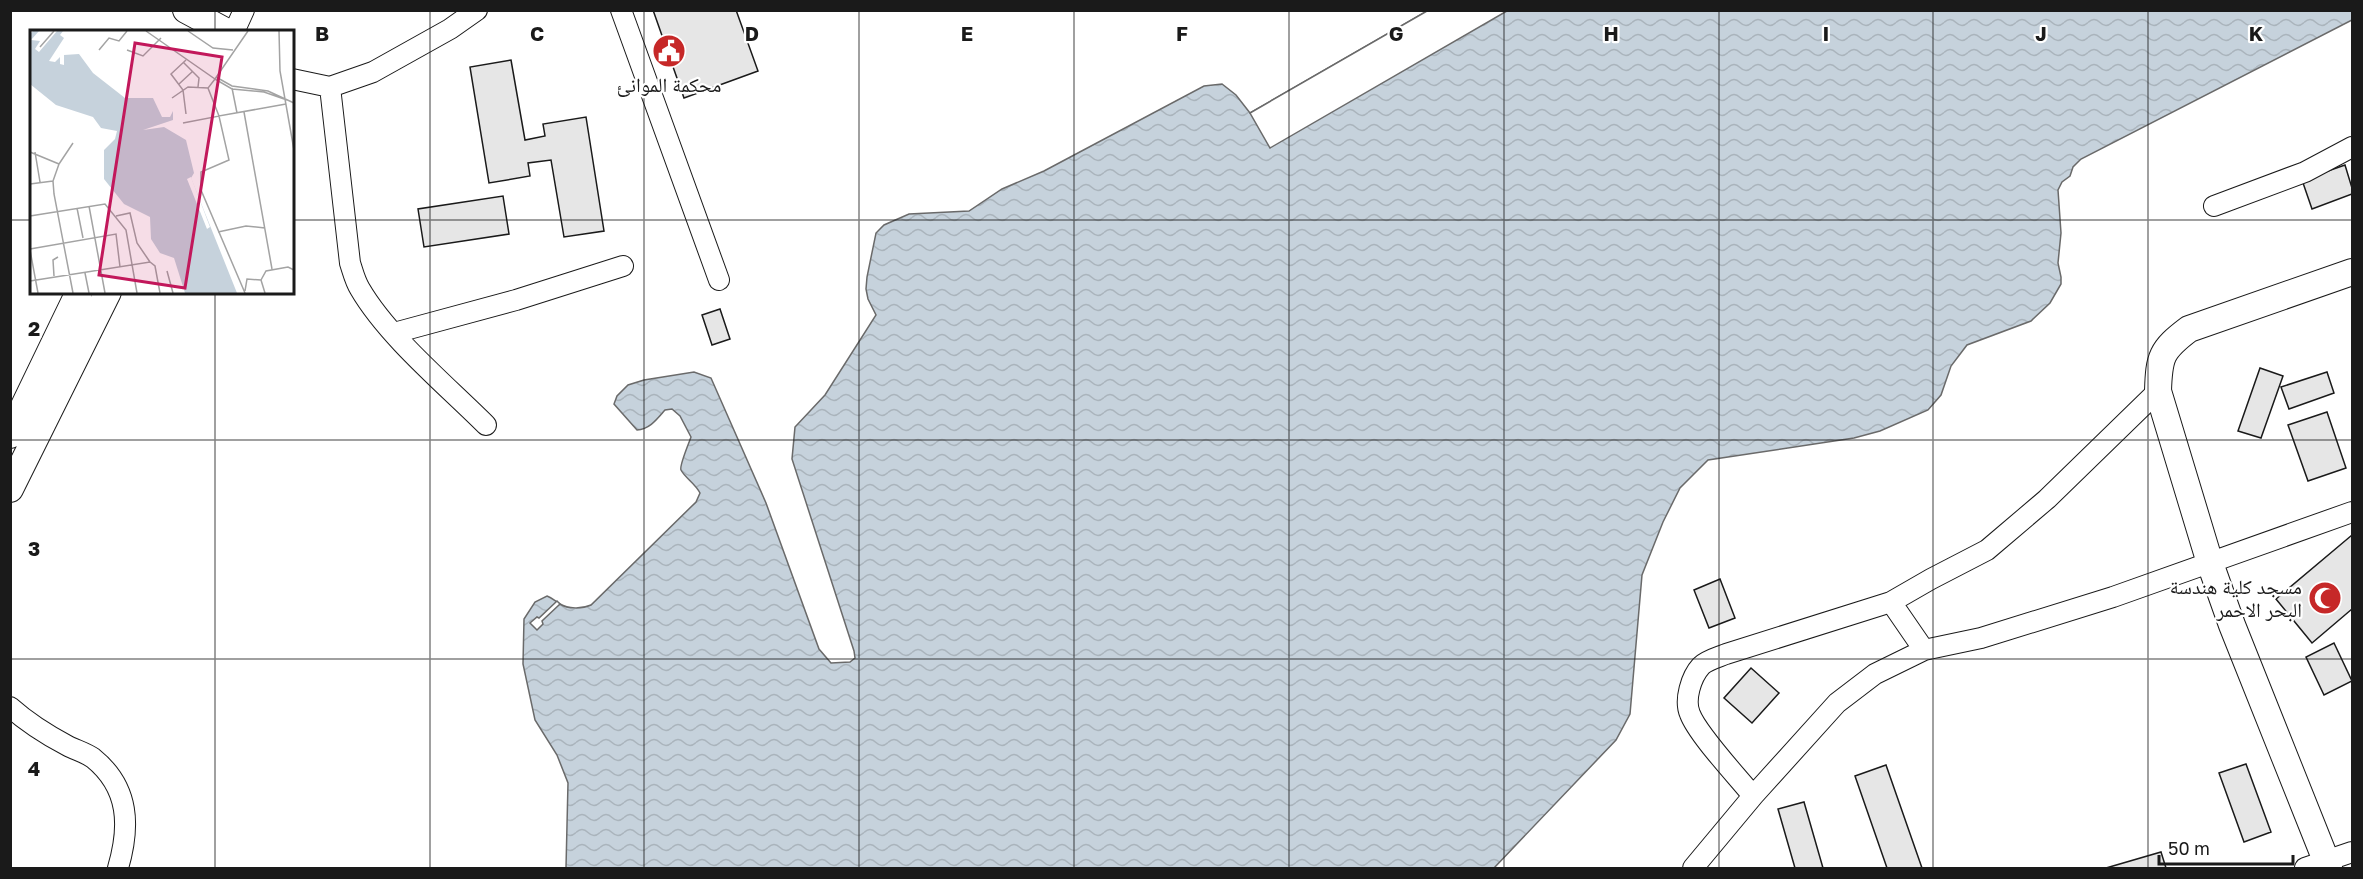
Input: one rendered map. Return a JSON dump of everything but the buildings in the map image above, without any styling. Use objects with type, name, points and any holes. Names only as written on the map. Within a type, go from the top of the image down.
[{"type":"main road","points":[[186,10],[214,24]]},
{"type":"main road","points":[[2320,866],[2210,563],[2158,391],[2159,363],[2171,343],[2189,329],[2352,272]]},
{"type":"main road","points":[[10,435],[78,294]]},
{"type":"main road","points":[[10,489],[107,294]]},
{"type":"street","points":[[235,30],[244,10]]},
{"type":"street","points":[[294,79],[330,87],[373,72],[450,29],[477,10]]},
{"type":"street","points":[[621,10],[719,280]]},
{"type":"street","points":[[330,87],[350,263],[358,287],[394,333],[486,425]]},
{"type":"street","points":[[2214,206],[2305,172],[2352,147]]},
{"type":"street","points":[[394,333],[516,300],[623,266]]},
{"type":"street","points":[[1753,796],[1689,714],[1687,697],[1692,682],[1702,665],[1726,654],[1892,602],[1987,550],[2047,499],[2158,391]]},
{"type":"street","points":[[1693,868],[1753,796],[1837,704],[1875,674],[1924,650],[1981,638],[2210,563],[2352,512]]},
{"type":"street","points":[[1892,602],[1924,650]]},
{"type":"street","points":[[10,706],[28,723],[93,758],[116,783],[126,816],[124,843],[118,868]]},
{"type":"street","points":[[2320,866],[2352,852]]},
{"type":"water","points":[[1427,11],[2352,11],[2352,20],[2081,159],[2058,190],[2061,233],[2058,263],[2061,284],[2050,303],[2031,321],[1967,345],[1951,366],[1941,395],[1928,410],[1880,431],[1854,438],[1708,460],[1680,488],[1663,522],[1642,575],[1630,714],[1616,740],[1494,868],[566,868],[568,783],[557,755],[535,720],[523,664],[524,619],[535,602],[547,596],[567,607],[579,608],[591,605],[696,502],[700,493],[681,470],[691,437],[680,416],[672,409],[665,410],[649,426],[637,430],[614,404],[617,396],[628,385],[644,380],[694,372],[711,378],[766,503],[819,649],[831,663],[850,662],[855,658],[854,651],[792,459],[795,427],[825,395],[876,315],[866,289],[876,233],[884,225],[909,214],[969,211],[1002,189],[1044,171],[1204,86],[1222,84],[1236,95],[1250,113]]},
{"type":"pier","points":[[1427,11],[1507,11],[1270,148],[1250,113]]},
{"type":"pier","points":[[557,601],[560,604],[542,621],[543,624],[537,630],[530,623],[537,617],[539,618]]},
{"type":"place","name":"محكمة الموانئ","points":[[669,51]]},
{"type":"place","name":"مسجد كلية هندسة البحر الاحمر","points":[[2325,598]]}]
